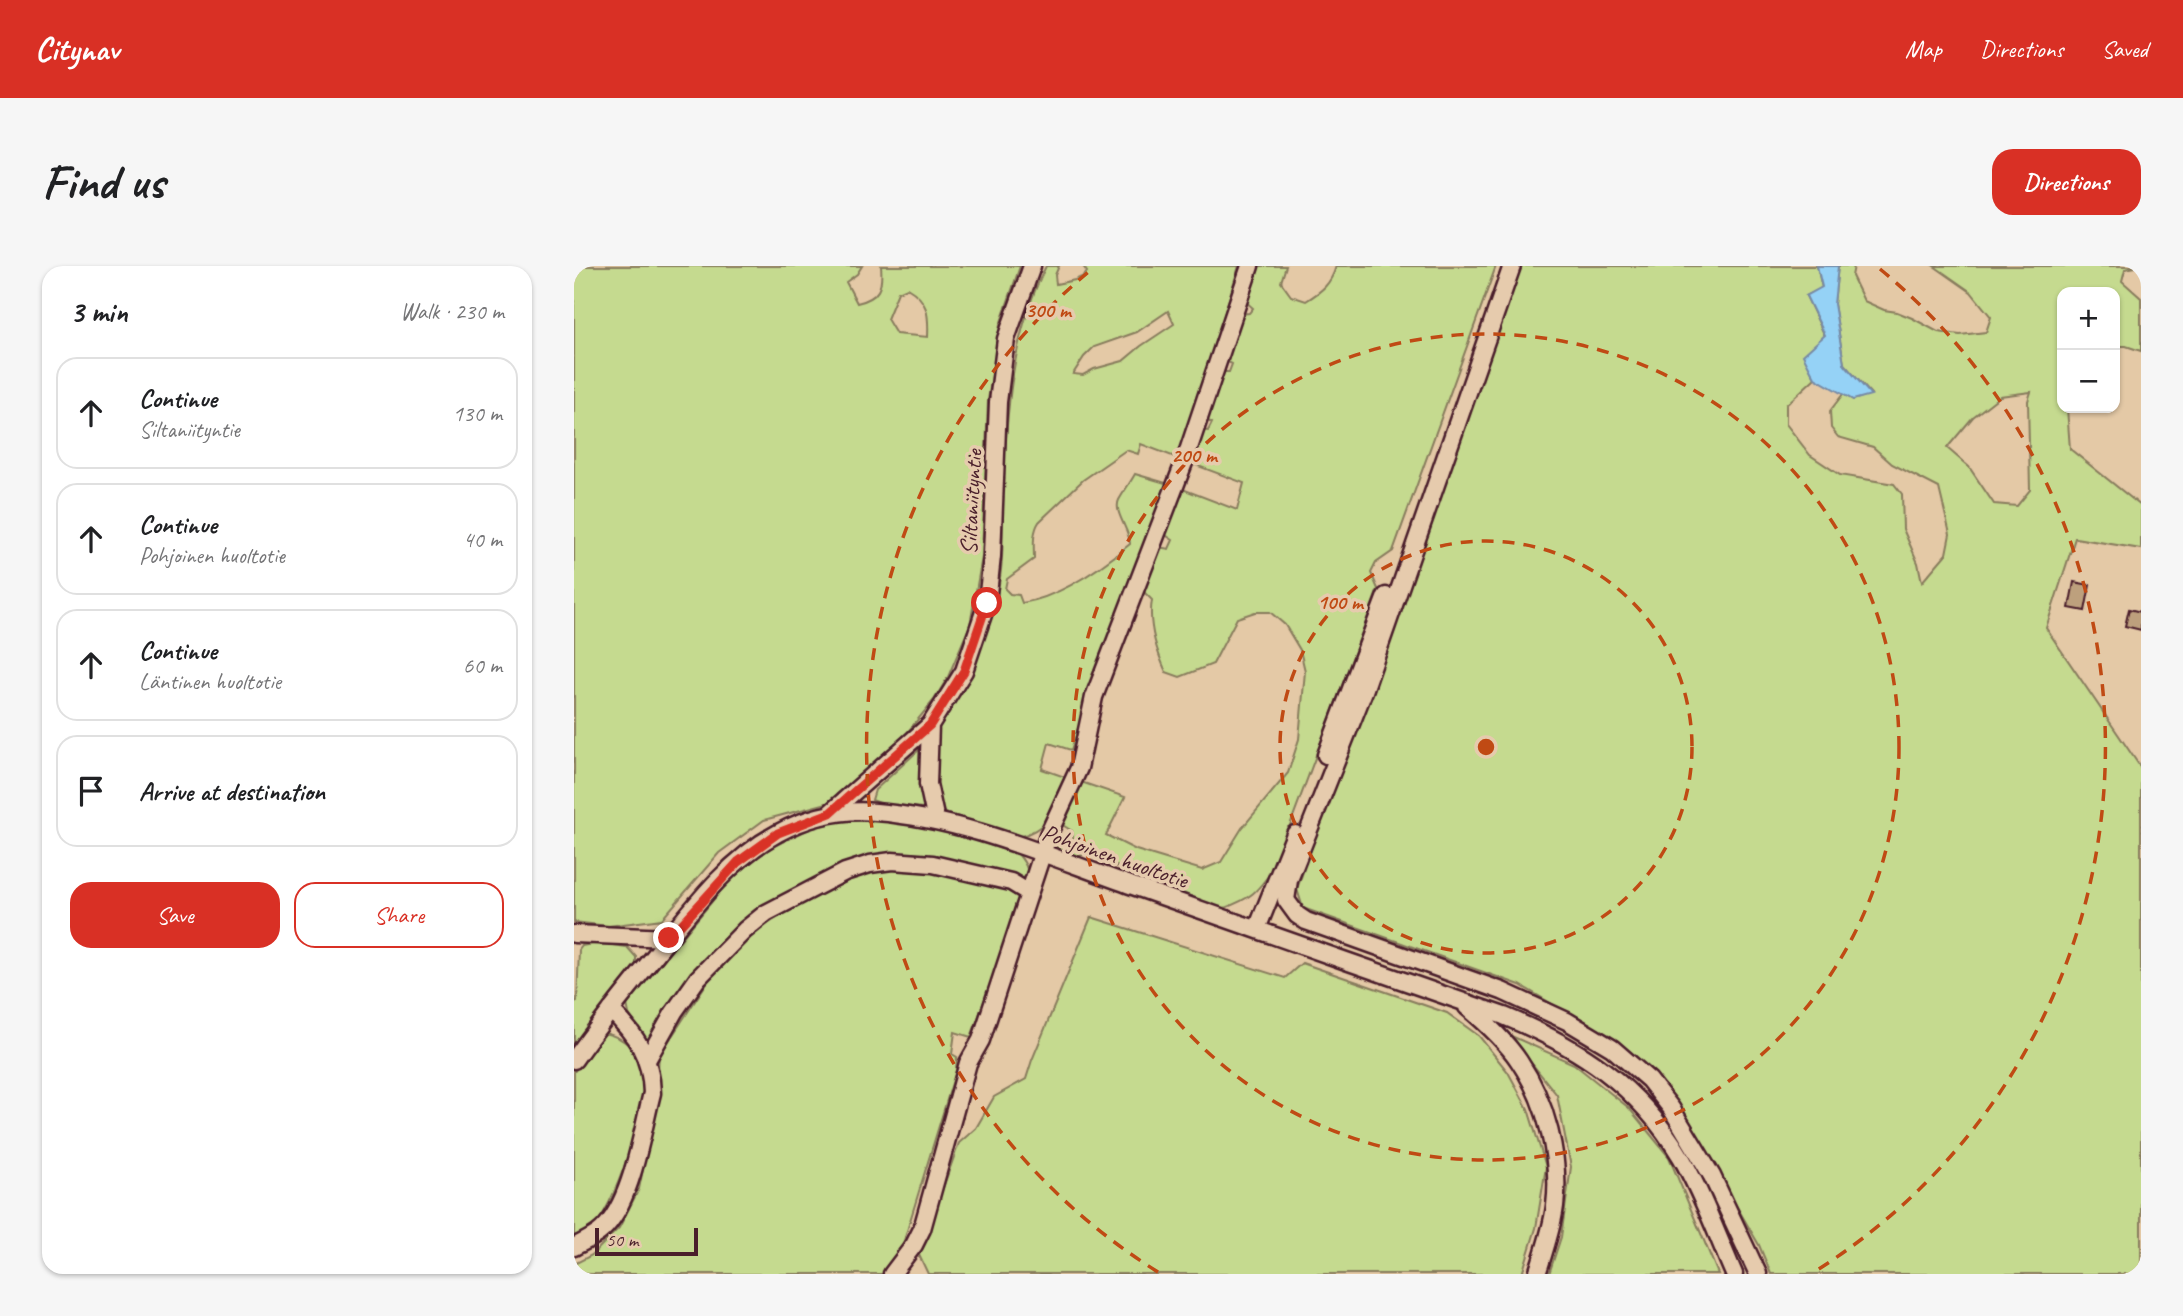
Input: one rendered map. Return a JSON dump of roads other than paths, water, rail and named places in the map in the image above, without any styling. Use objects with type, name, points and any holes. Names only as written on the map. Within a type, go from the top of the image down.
[{"type":"lane","name":"Siltaniityntie","points":[[830,813],[930,725],[964,671],[987,603],[992,556],[998,402],[1006,339],[1032,266]]},
{"type":"lane","points":[[892,1274],[914,1245],[922,1229],[968,1063],[981,1040],[1049,833],[1079,768],[1094,697],[1185,460],[1250,266]]},
{"type":"lane","points":[[1256,929],[1314,790],[1386,597],[1500,266]]},
{"type":"lane","points":[[1512,266],[1364,691],[1289,880],[1286,900],[1297,915],[1306,921],[1502,991],[1567,1021],[1612,1048],[1649,1080],[1671,1108],[1718,1187],[1758,1274]]},
{"type":"lane","points":[[930,725],[928,784],[936,821]]},
{"type":"lane","name":"Pohjoinen huoltotie","points":[[574,1059],[669,938],[725,874],[752,850],[778,833],[830,813],[873,812],[936,821],[1043,854],[1460,1000],[1566,1043],[1627,1088],[1649,1112],[1682,1158],[1734,1274]]},
{"type":"lane","points":[[647,1060],[674,1012],[698,978],[745,930],[766,913],[845,872],[892,861],[933,864],[1011,882],[1030,893]]},
{"type":"lane","points":[[574,934],[669,938]]},
{"type":"lane","name":"Pohjoinen huoltotie","points":[[1460,1000],[1491,1027],[1519,1061],[1539,1098],[1550,1133],[1555,1168],[1555,1204],[1537,1274]]},
{"type":"lane","points":[[574,1247],[602,1230],[614,1216],[626,1194],[652,1093],[647,1060],[632,1030],[611,1010]]},
{"type":"water","points":[[1817,266],[1838,266],[1834,304],[1844,364],[1871,395],[1853,400],[1815,378],[1803,355],[1825,335],[1806,296],[1822,287]]}]
